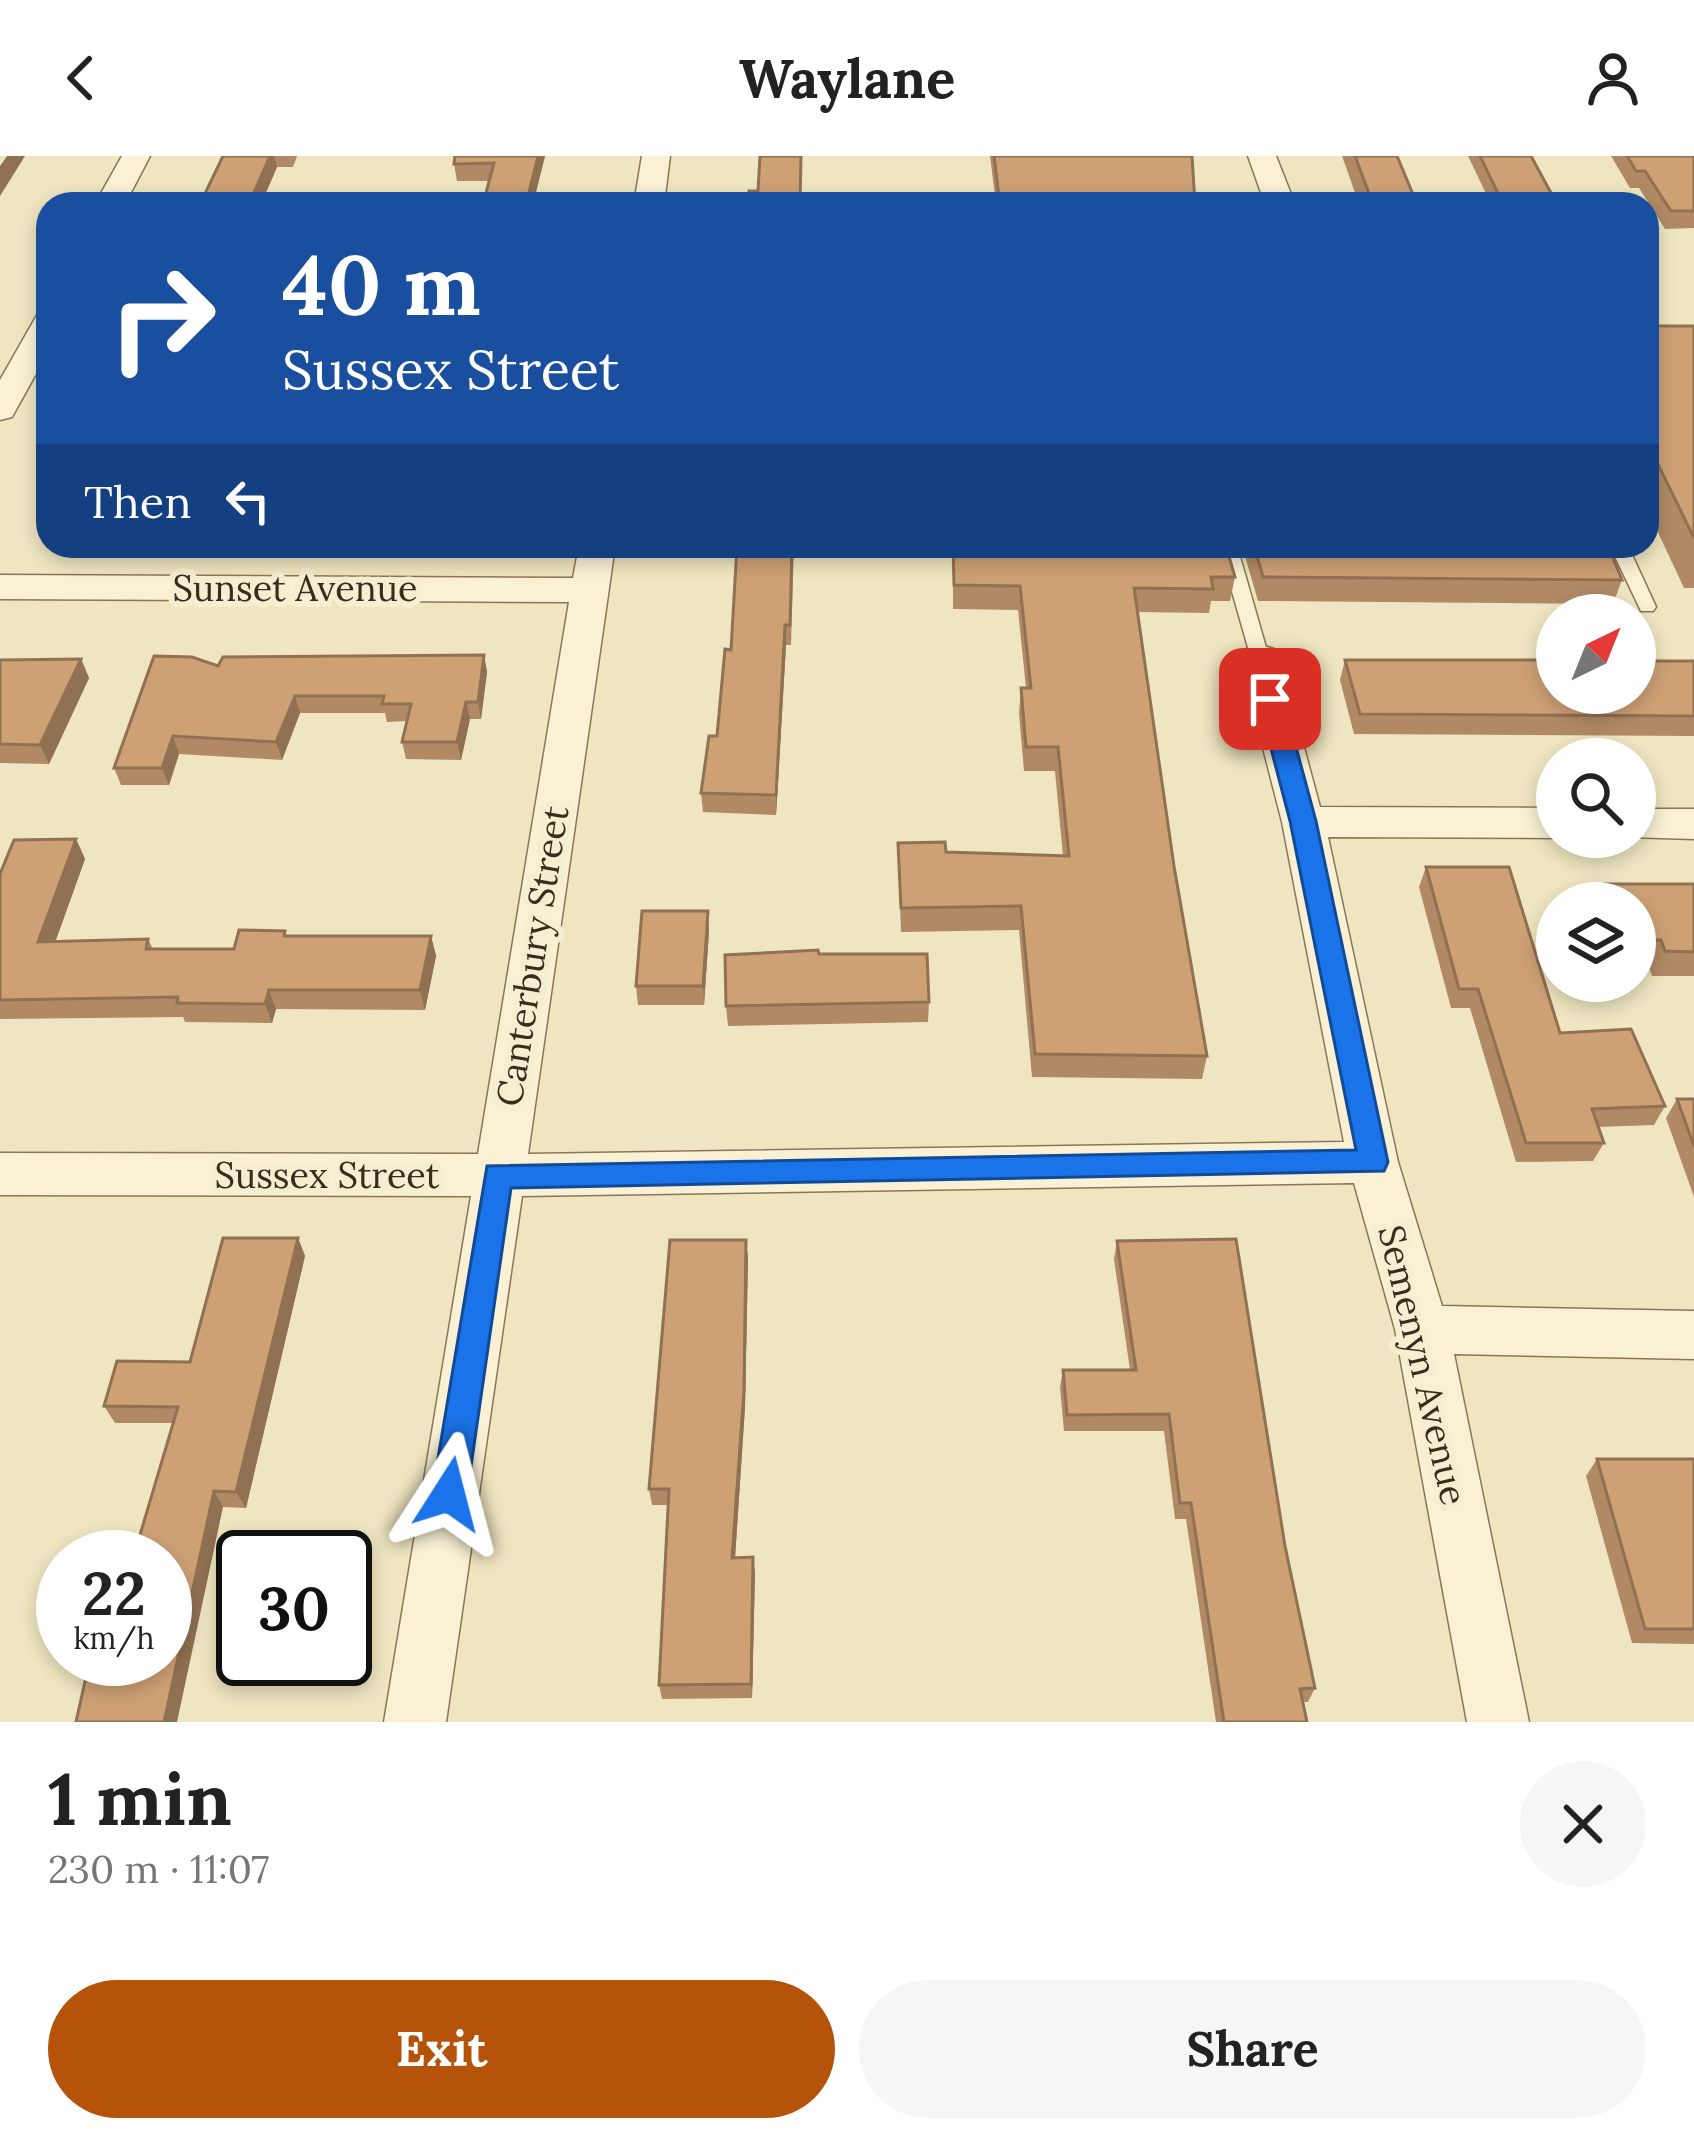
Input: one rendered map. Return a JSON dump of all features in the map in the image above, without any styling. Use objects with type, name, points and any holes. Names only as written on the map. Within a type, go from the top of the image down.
[{"type":"street","points":[[116,192],[136,156]]},
{"type":"street","points":[[651,192],[656,156]]},
{"type":"street","points":[[1262,156],[1276,192]]},
{"type":"street","points":[[0,410],[36,344]]},
{"type":"street","name":"Canterbury Street","points":[[415,1722],[594,558]]},
{"type":"street","name":"Sunset Avenue","points":[[0,587],[590,590]]},
{"type":"street","name":"Semenyn Avenue","points":[[1260,658],[1303,821],[1373,1162],[1422,1329],[1498,1722]]},
{"type":"street","points":[[1303,821],[1536,823]]},
{"type":"street","points":[[1656,824],[1694,824]]},
{"type":"street","name":"Sussex Street","points":[[0,1174],[497,1175],[1373,1162]]},
{"type":"street","points":[[1422,1329],[1694,1335]]},
{"type":"lane","points":[[1231,558],[1260,658]]},
{"type":"lane","points":[[1625,558],[1642,594]]},
{"type":"building","points":[[223,156],[270,156],[254,192],[206,192]]},
{"type":"building","points":[[455,156],[538,156],[529,192],[486,192],[494,163],[454,164]]},
{"type":"building","points":[[760,156],[801,156],[800,192],[749,192],[758,191]]},
{"type":"building","points":[[994,156],[1192,156],[1194,192],[998,192]]},
{"type":"building","points":[[1355,156],[1397,156],[1412,192],[1368,192]]},
{"type":"building","points":[[1480,156],[1531,156],[1550,192],[1497,192]]},
{"type":"building","points":[[1627,156],[1694,156],[1694,211],[1671,211],[1645,171],[1636,171]]},
{"type":"building","points":[[1659,326],[1694,326],[1694,538],[1659,467]]},
{"type":"building","points":[[736,558],[792,558],[776,795],[701,793],[709,736],[717,736],[725,649],[731,650]]},
{"type":"building","points":[[953,558],[1229,558],[1235,577],[1211,577],[1213,589],[1134,588],[1207,1056],[1035,1054],[1021,906],[901,908],[898,843],[945,842],[946,852],[1069,856],[1058,747],[1026,747],[1021,688],[1031,688],[1020,586],[954,585]]},
{"type":"building","points":[[1257,558],[1613,558],[1622,580],[1263,577]]},
{"type":"building","points":[[484,655],[478,702],[466,702],[457,742],[402,742],[411,704],[382,704],[384,696],[295,696],[276,742],[173,736],[162,768],[114,768],[154,656],[192,657],[218,666],[223,657]]},
{"type":"building","points":[[81,659],[40,745],[0,744],[0,660]]},
{"type":"building","points":[[1345,660],[1536,660],[1536,714],[1656,714],[1656,661],[1694,661],[1694,716],[1360,714]]},
{"type":"building","points":[[76,839],[38,942],[148,939],[146,949],[234,949],[239,930],[285,931],[284,936],[431,936],[420,990],[269,990],[265,1004],[177,1003],[178,997],[0,1000],[0,874],[14,840]]},
{"type":"building","points":[[1426,867],[1509,867],[1536,955],[1536,1002],[1550,1002],[1560,1033],[1631,1029],[1665,1106],[1592,1109],[1604,1143],[1526,1143],[1478,989],[1459,989]]},
{"type":"building","points":[[1656,884],[1694,884],[1694,952],[1665,951],[1661,940],[1656,940]]},
{"type":"building","points":[[642,911],[708,911],[703,986],[636,986]]},
{"type":"building","points":[[818,950],[819,954],[927,954],[929,1002],[726,1006],[725,955]]},
{"type":"building","points":[[1677,1099],[1694,1099],[1694,1146]]},
{"type":"building","points":[[223,1238],[298,1238],[236,1492],[214,1491],[192,1593],[192,1530],[141,1530],[178,1407],[104,1406],[117,1361],[190,1362]]},
{"type":"building","points":[[1236,1239],[1285,1546],[1315,1688],[1300,1689],[1307,1722],[1224,1722],[1191,1503],[1180,1503],[1169,1414],[1067,1415],[1063,1370],[1136,1370],[1117,1241]]},
{"type":"building","points":[[670,1240],[746,1240],[744,1390],[732,1558],[753,1557],[751,1684],[659,1685],[669,1489],[649,1489]]},
{"type":"building","points":[[1597,1459],[1694,1459],[1694,1629],[1645,1629]]},
{"type":"building","points":[[84,1686],[172,1686],[164,1722],[76,1722]]},
{"type":"route","points":[[449,1494],[497,1175],[1373,1162],[1303,821],[1270,699]]}]
